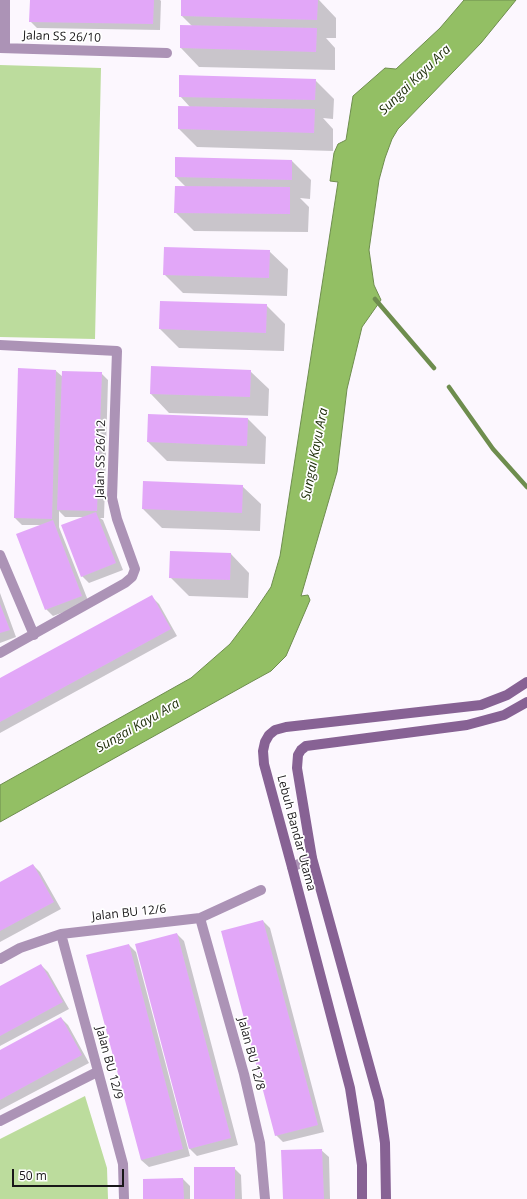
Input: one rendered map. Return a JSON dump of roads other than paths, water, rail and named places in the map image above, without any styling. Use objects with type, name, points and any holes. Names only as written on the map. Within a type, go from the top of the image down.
[{"type":"main road","name":"Lebuh Bandar Utama","points":[[362,1199],[362,1165],[350,1088],[264,764],[263,751],[265,742],[269,735],[275,730],[286,727],[481,705],[507,695],[527,682]]},
{"type":"main road","name":"Lebuh Bandar Utama","points":[[386,1199],[385,1143],[379,1101],[312,858],[297,768],[298,755],[306,746],[467,725],[504,715],[527,702]]},
{"type":"main road","points":[[424,712],[424,730]]},
{"type":"street","points":[[2,48],[5,0]]},
{"type":"street","name":"Jalan SS 26/10","points":[[2,48],[167,53]]},
{"type":"street","name":"Jalan SS 26/12","points":[[0,345],[117,351],[112,498],[117,519],[134,569],[132,577],[125,584],[0,653]]},
{"type":"street","points":[[0,555],[34,635]]},
{"type":"street","points":[[292,867],[312,858]]},
{"type":"street","name":"Jalan BU 12/6","points":[[0,959],[20,948],[61,934],[200,918],[261,890]]},
{"type":"street","name":"Jalan BU 12/8","points":[[200,918],[244,1074],[260,1143],[265,1199]]},
{"type":"street","name":"Jalan BU 12/9","points":[[61,934],[123,1164],[124,1199]]},
{"type":"street","points":[[0,1121],[97,1072]]},
{"type":"water","name":"Sungai Kayu Ara","points":[[464,0],[516,0],[481,43],[398,129],[392,139],[385,158],[379,180],[369,250],[374,285],[381,300],[362,327],[347,389],[337,472],[301,596],[308,595],[310,600],[286,656],[271,671],[0,822],[0,785],[191,678],[230,644],[271,587],[280,556],[338,182],[330,181],[334,153],[338,144],[346,140],[353,96],[385,68],[396,69],[440,28]]},
{"type":"waterway","points":[[375,299],[434,368]]},
{"type":"waterway","points":[[449,387],[493,449],[527,487]]}]
